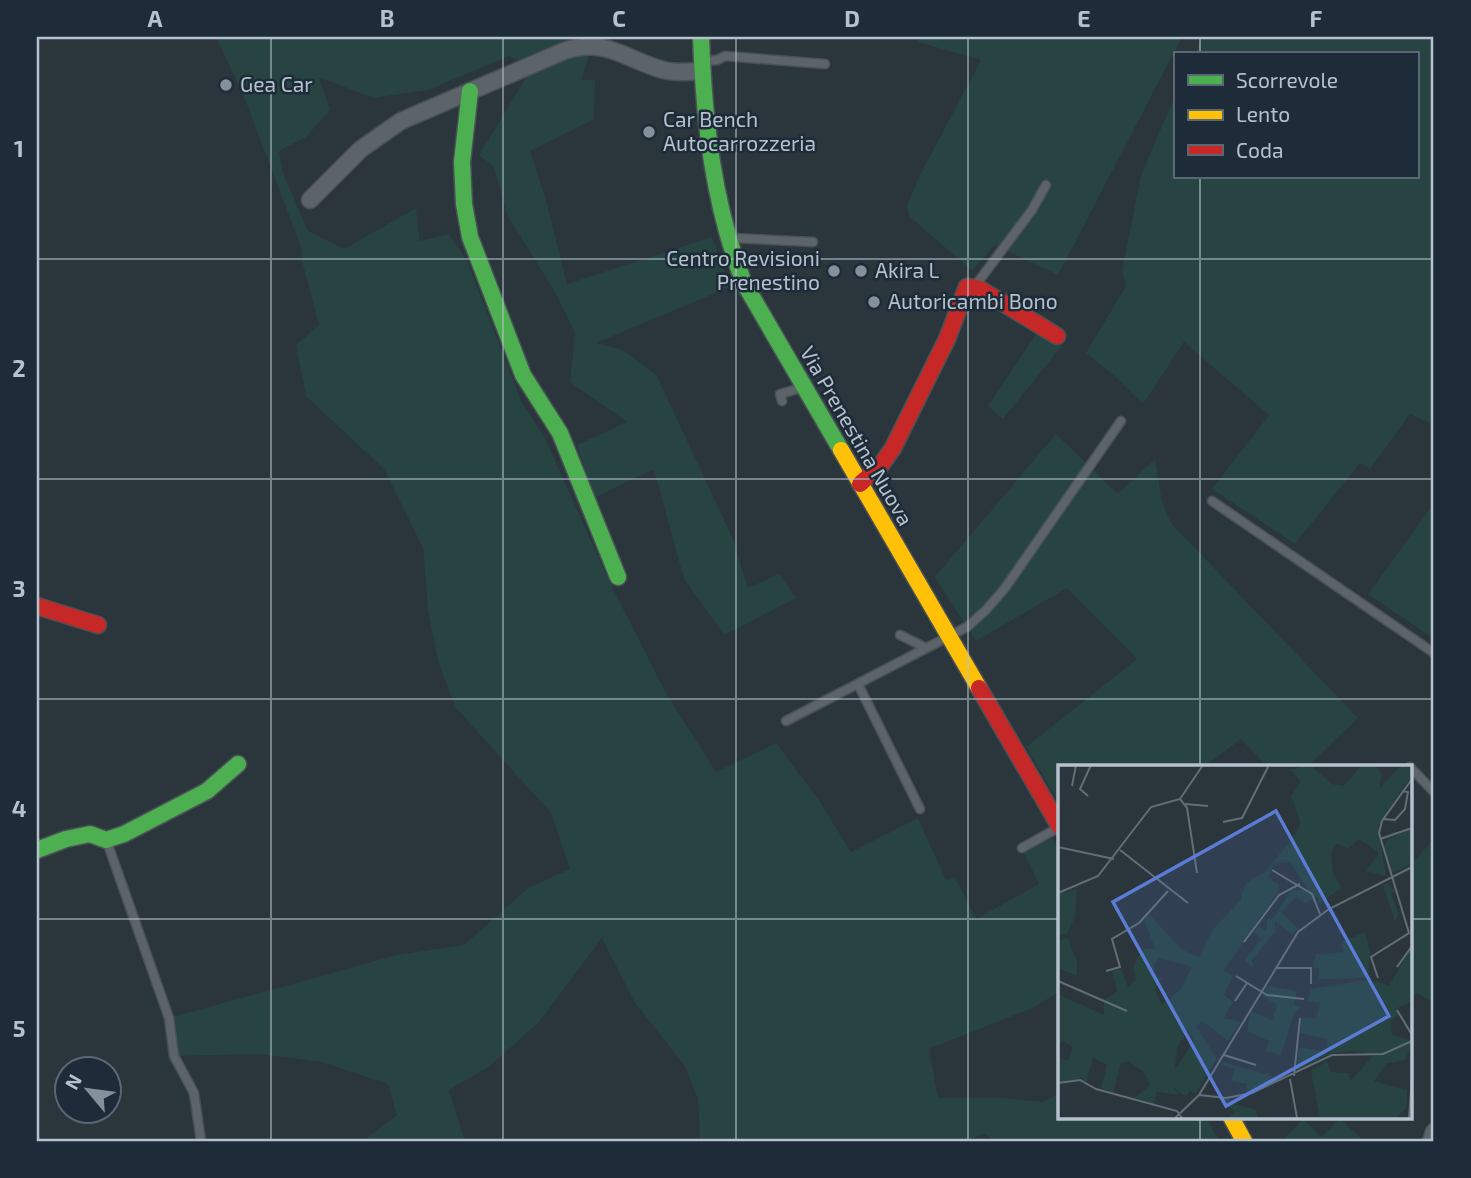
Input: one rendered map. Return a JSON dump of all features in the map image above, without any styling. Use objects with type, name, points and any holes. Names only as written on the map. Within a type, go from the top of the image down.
[{"type":"street","name":"Via Prenestina Nuova","points":[[701,37],[701,66],[709,137],[728,237],[749,292],[1058,824]]},
{"type":"street","points":[[310,200],[338,170],[384,132],[424,110],[557,54],[582,47],[611,49],[664,70],[679,72],[701,66]]},
{"type":"street","points":[[470,91],[462,162],[464,204],[470,237],[523,375],[560,433],[618,577]]},
{"type":"street","points":[[860,484],[881,465],[893,448],[947,339],[967,287],[974,287],[1057,336]]},
{"type":"street","points":[[37,606],[98,625]]},
{"type":"street","points":[[37,850],[66,839],[90,834],[106,839],[124,834],[207,790],[238,764]]},
{"type":"street","points":[[1232,1118],[1244,1141]]},
{"type":"street","points":[[1431,1141],[1434,1132]]},
{"type":"lane","points":[[701,66],[725,56],[825,64]]},
{"type":"lane","points":[[974,287],[1032,210],[1046,185]]},
{"type":"lane","points":[[728,237],[813,242]]},
{"type":"lane","points":[[775,385],[781,398],[804,387]]},
{"type":"lane","points":[[786,721],[967,627],[986,610],[1005,588],[1121,421]]},
{"type":"lane","points":[[1212,501],[1434,653]]},
{"type":"lane","points":[[900,635],[926,648]]},
{"type":"lane","points":[[858,684],[920,809]]},
{"type":"lane","points":[[1412,770],[1434,792]]},
{"type":"lane","points":[[1021,848],[1058,828]]},
{"type":"lane","points":[[106,839],[169,1018],[174,1056],[194,1093],[201,1141]]},
{"type":"green space","points":[[216,37],[595,37],[581,80],[595,80],[594,119],[530,151],[546,200],[567,284],[712,237],[730,287],[596,343],[623,350],[657,376],[733,539],[748,588],[779,574],[796,598],[724,635],[684,579],[654,469],[594,498],[577,445],[627,422],[570,382],[575,332],[555,292],[507,215],[494,167],[479,155],[533,66],[509,56],[428,90],[373,98],[319,77],[330,110],[306,137],[279,151],[283,173],[308,231],[344,249],[416,208],[420,241],[449,234],[467,261],[521,401],[545,438],[610,583],[666,693],[716,772],[776,743],[818,799],[851,852],[918,818],[946,880],[955,877],[976,919],[1039,884],[1024,853],[1052,838],[1058,848],[1058,992],[1035,1007],[929,1049],[938,1098],[1003,1098],[1043,1102],[1058,1094],[1058,1118],[1207,1118],[1219,1141],[995,1141],[985,1134],[964,1141],[700,1141],[698,1099],[685,1066],[635,1003],[602,938],[539,1022],[490,1066],[449,1090],[465,1141],[363,1141],[397,1115],[388,1084],[322,1062],[260,1054],[174,1056],[169,1018],[397,955],[464,945],[528,888],[570,869],[551,813],[456,708],[438,662],[428,609],[423,548],[384,469],[306,396],[296,345],[319,325],[302,261],[301,247],[244,97]]},
{"type":"green space","points":[[919,37],[1182,37],[1058,275],[995,245],[972,271],[909,216],[907,205],[920,175],[981,60],[918,42]]},
{"type":"green space","points":[[1203,37],[1434,37],[1434,425],[1410,414],[1370,469],[1360,463],[1295,544],[1212,489],[1269,415],[1184,342],[1143,404],[1086,353],[1126,286],[1122,271],[1141,175],[1174,98],[1174,178],[1418,178],[1418,52],[1195,52]]},
{"type":"green space","points":[[1038,331],[1062,346],[1003,419],[988,406]]},
{"type":"green space","points":[[1056,434],[1118,494],[1155,459],[1162,502],[1171,523],[1358,718],[1309,765],[1266,765],[1241,739],[1207,765],[1058,765],[1058,801],[1026,747],[1137,659],[1067,588],[976,641],[935,577]]},
{"type":"green space","points":[[1431,507],[1434,509],[1434,639],[1368,594]]},
{"type":"green space","points":[[1434,838],[1434,1003],[1417,993],[1412,998],[1412,864]]},
{"type":"green space","points":[[1303,1119],[1321,1137],[1340,1119],[1364,1141],[1282,1141]]},
{"type":"traffic: fast","points":[[701,37],[712,162],[733,253],[744,283],[841,450]]},
{"type":"traffic: fast","points":[[470,91],[462,162],[464,204],[470,237],[523,375],[560,433],[618,577]]},
{"type":"traffic: fast","points":[[37,850],[66,839],[90,834],[106,840],[124,834],[207,791],[238,764]]},
{"type":"traffic: slow","points":[[841,450],[979,688]]},
{"type":"traffic: slow","points":[[1232,1118],[1244,1141]]},
{"type":"traffic: jam","points":[[860,484],[881,465],[893,448],[947,339],[967,287],[980,289],[1057,336]]},
{"type":"traffic: jam","points":[[37,606],[98,625]]},
{"type":"traffic: jam","points":[[979,688],[1058,824]]},
{"type":"place","name":"Gea Car","points":[[226,85]]},
{"type":"place","name":"Car Bench Autocarrozzeria","points":[[649,132]]},
{"type":"place","name":"Centro Revisioni Prenestino","points":[[834,271]]},
{"type":"place","name":"Akira L","points":[[861,271]]},
{"type":"place","name":"Autoricambi Bono","points":[[874,302]]}]
